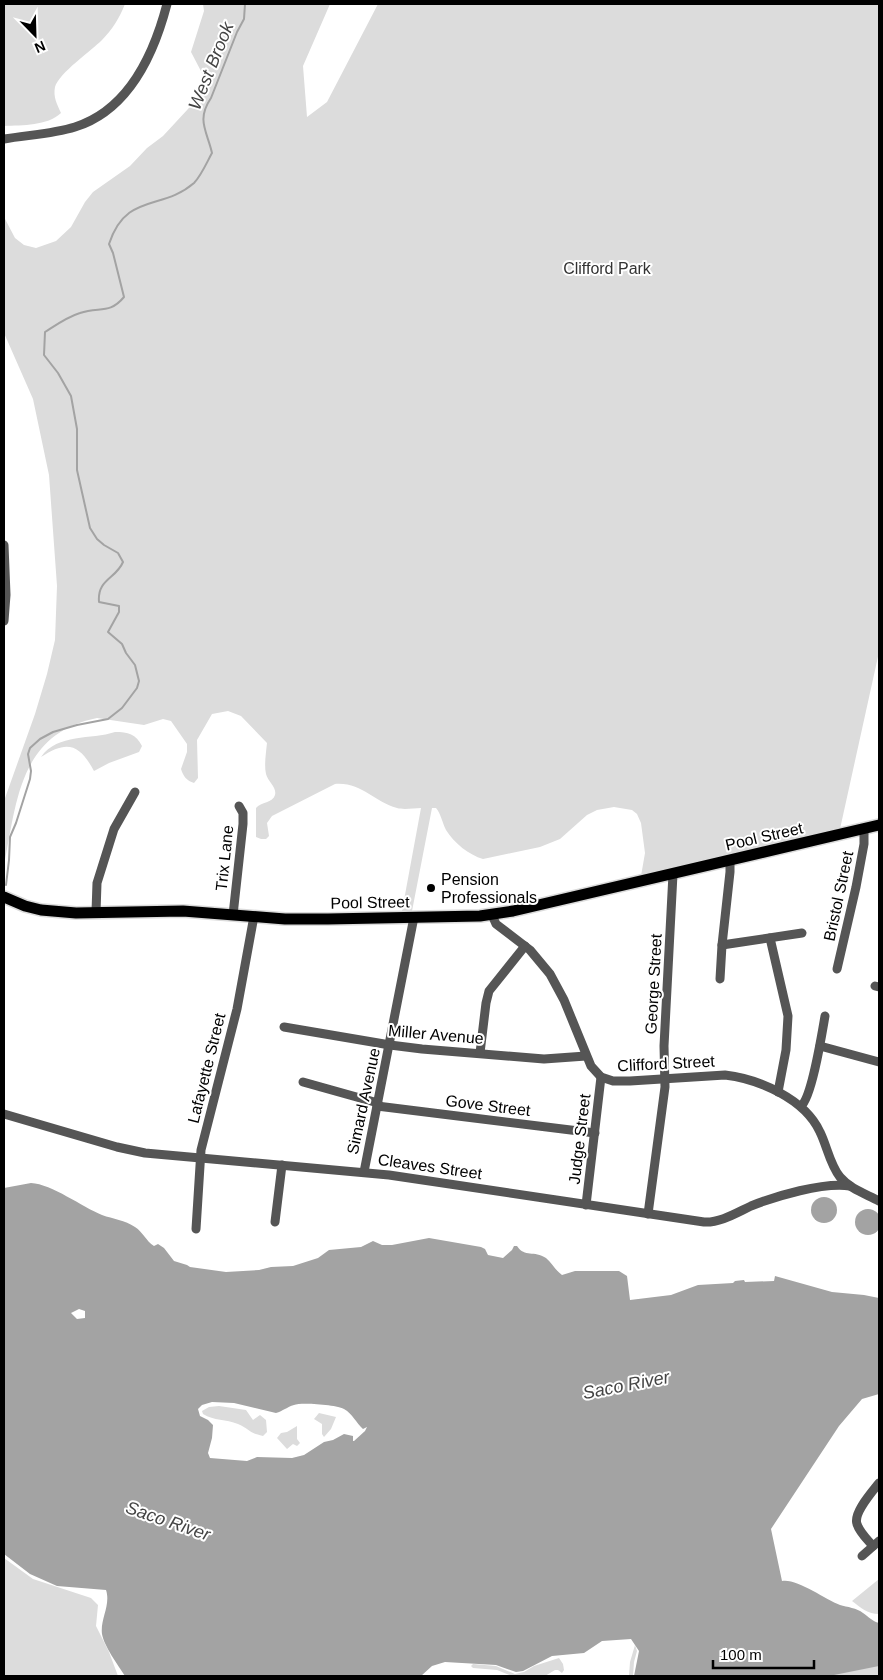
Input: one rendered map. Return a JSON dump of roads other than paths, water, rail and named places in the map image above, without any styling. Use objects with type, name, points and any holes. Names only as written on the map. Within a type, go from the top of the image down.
[{"type":"main road","name":"Pool Street","points":[[4,897],[25,906],[47,911],[71,913],[183,911],[311,919],[492,915],[879,825]]},
{"type":"street","points":[[4,139],[76,127],[95,119],[112,107],[129,90],[141,71],[167,4]]},
{"type":"street","points":[[4,545],[6,595],[4,621]]},
{"type":"street","points":[[96,912],[97,883],[114,829],[135,792]]},
{"type":"street","name":"Trix Lane","points":[[233,915],[243,829],[243,813],[239,806]]},
{"type":"street","name":"Bristol Street","points":[[837,969],[856,887],[864,844],[864,829]]},
{"type":"street","points":[[720,979],[730,861]]},
{"type":"street","name":"George Street","points":[[648,1214],[666,1087],[664,1046],[674,874]]},
{"type":"street","name":"Clifford Street","points":[[492,915],[496,924],[525,946],[542,964],[560,992],[586,1056],[594,1071],[601,1077],[613,1081],[665,1080],[725,1075],[750,1081],[778,1092],[801,1106],[818,1127],[838,1174],[850,1186]]},
{"type":"street","name":"Lafayette Street","points":[[196,1229],[202,1158],[201,1150],[237,1009],[254,916]]},
{"type":"street","name":"Simard Avenue","points":[[364,1172],[414,918]]},
{"type":"street","points":[[722,945],[802,934]]},
{"type":"street","points":[[770,938],[788,1016],[786,1050],[778,1092]]},
{"type":"street","points":[[480,1053],[489,991],[525,946]]},
{"type":"street","points":[[801,1106],[807,1096],[820,1046],[825,1016]]},
{"type":"street","name":"Miller Avenue","points":[[284,1027],[390,1046],[544,1059],[586,1056]]},
{"type":"street","points":[[820,1046],[879,1062]]},
{"type":"street","name":"Judge Street","points":[[586,1205],[601,1077]]},
{"type":"street","name":"Gove Street","points":[[303,1082],[378,1104],[595,1133]]},
{"type":"street","name":"Cleaves Street","points":[[4,1114],[132,1151],[364,1172],[709,1222],[786,1194],[833,1186],[850,1186]]},
{"type":"street","points":[[275,1222],[282,1165]]},
{"type":"street","points":[[850,1186],[879,1201]]},
{"type":"street","points":[[862,1556],[876,1544],[862,1533],[856,1522],[858,1512],[879,1483]]},
{"type":"water","name":"Saco River","points":[[31,1183],[48,1187],[102,1215],[123,1221],[138,1229],[154,1246],[158,1244],[164,1248],[174,1261],[190,1267],[226,1272],[293,1266],[318,1258],[329,1250],[361,1247],[373,1241],[382,1245],[392,1245],[429,1238],[481,1247],[485,1249],[488,1255],[503,1258],[514,1246],[517,1246],[523,1252],[538,1254],[546,1258],[562,1275],[575,1271],[619,1271],[627,1276],[630,1300],[671,1295],[698,1285],[733,1283],[744,1280],[745,1282],[774,1281],[775,1276],[832,1292],[879,1298],[879,1394],[862,1399],[839,1426],[771,1529],[782,1581],[803,1586],[840,1605],[861,1611],[879,1623],[879,1666],[829,1676],[634,1676],[639,1651],[631,1639],[602,1641],[584,1653],[552,1656],[523,1671],[516,1672],[496,1665],[445,1662],[432,1666],[421,1676],[125,1676],[103,1639],[102,1623],[107,1601],[106,1590],[57,1586],[30,1574],[4,1554],[4,1188]],"holes":[[[79,1309],[85,1311],[85,1318],[77,1319],[71,1313]],[[212,1402],[234,1403],[276,1413],[298,1404],[335,1406],[347,1411],[363,1429],[367,1427],[354,1441],[353,1436],[344,1434],[324,1442],[304,1455],[292,1458],[257,1457],[247,1461],[210,1458],[208,1453],[213,1425],[200,1416],[198,1409],[202,1405]]]},
{"type":"water","points":[[824,1197],[833,1201],[837,1210],[833,1219],[824,1223],[815,1219],[811,1210],[815,1201]]},
{"type":"water","points":[[868,1209],[877,1213],[881,1222],[877,1231],[868,1235],[859,1231],[855,1222],[859,1213]]},
{"type":"waterway","name":"West Brook","points":[[6,885],[10,837],[30,779],[31,771],[28,754],[30,748],[40,739],[53,732],[108,719],[122,708],[137,688],[139,681],[135,665],[122,644],[108,632],[119,612],[119,606],[99,602],[101,588],[120,568],[123,562],[118,553],[97,539],[90,528],[77,470],[77,429],[71,396],[58,373],[44,355],[45,332],[75,315],[108,308],[119,303],[124,297],[109,244],[116,228],[125,216],[135,209],[182,192],[194,183],[201,173],[212,153],[204,125],[204,113],[244,19],[245,4]]},
{"type":"place","name":"Pension Professionals","points":[[431,888]]},
{"type":"park label","name":"Clifford Park","points":[[607,268]]}]
